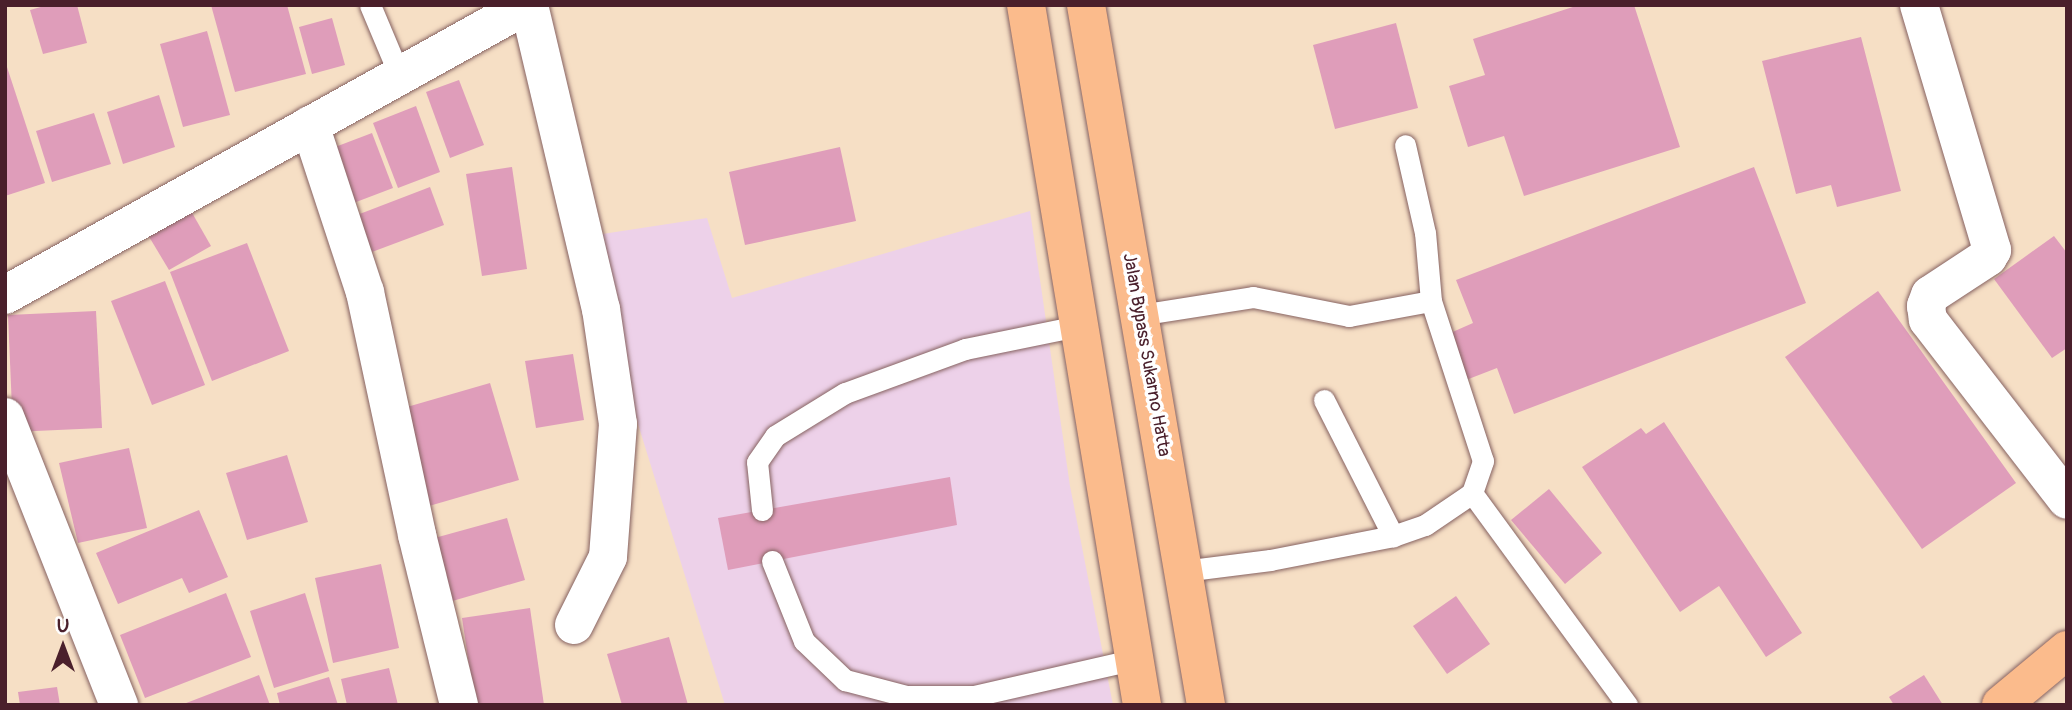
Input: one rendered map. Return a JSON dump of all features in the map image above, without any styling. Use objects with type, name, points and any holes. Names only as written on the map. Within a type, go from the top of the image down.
[{"type":"main road","points":[[1026,5],[1142,705]]},
{"type":"main road","name":"Jalan Bypass Sukarno Hatta","points":[[1086,5],[1206,705]]},
{"type":"main road","points":[[2001,705],[2067,650]]},
{"type":"main road","points":[[2039,705],[2067,676]]},
{"type":"street","points":[[5,295],[399,74],[528,5],[601,309],[618,424],[608,557],[574,625]]},
{"type":"street","points":[[1919,5],[1992,250],[1987,257],[1930,295],[1926,306],[1928,320],[2067,500]]},
{"type":"street","points":[[310,125],[365,292],[417,535],[459,705]]},
{"type":"street","points":[[5,417],[119,705]]},
{"type":"lane","points":[[370,5],[399,74]]},
{"type":"lane","points":[[1183,571],[1270,560],[1393,536],[1425,525],[1472,493],[1483,461],[1431,301],[1425,233],[1405,145]]},
{"type":"lane","points":[[1139,315],[1253,297],[1349,316],[1431,301]]},
{"type":"lane","points":[[762,510],[757,462],[775,436],[845,393],[965,349],[1078,326]]},
{"type":"lane","points":[[1324,400],[1393,536]]},
{"type":"lane","points":[[1472,493],[1627,705]]},
{"type":"lane","points":[[772,561],[804,640],[845,680],[906,696],[974,696],[1135,659]]},
{"type":"shaded area","points":[[1030,211],[1070,486],[1113,705],[725,705],[638,424],[596,235],[707,218],[732,298]]},
{"type":"building","points":[[48,5],[77,5],[87,43],[43,54],[30,10]]},
{"type":"building","points":[[211,5],[287,5],[306,74],[235,92]]},
{"type":"building","points":[[1579,5],[1634,5],[1680,147],[1524,196],[1504,136],[1468,147],[1449,86],[1485,75],[1473,39]]},
{"type":"building","points":[[332,18],[345,65],[312,74],[299,27]]},
{"type":"building","points":[[1396,23],[1418,108],[1335,129],[1313,45]]},
{"type":"building","points":[[207,31],[230,115],[183,127],[160,44]]},
{"type":"building","points":[[1861,37],[1901,191],[1837,207],[1831,185],[1796,194],[1762,61]]},
{"type":"building","points":[[5,61],[45,183],[5,196]]},
{"type":"building","points":[[459,80],[484,145],[450,158],[426,92]]},
{"type":"building","points":[[159,95],[175,147],[123,164],[107,112]]},
{"type":"building","points":[[416,106],[440,172],[398,188],[373,123]]},
{"type":"building","points":[[94,113],[111,164],[52,182],[36,131]]},
{"type":"building","points":[[372,133],[393,188],[343,207],[322,152]]},
{"type":"building","points":[[840,147],[856,221],[745,245],[729,172]]},
{"type":"building","points":[[512,167],[527,269],[482,276],[466,174]]},
{"type":"building","points":[[1754,167],[1806,303],[1514,414],[1497,368],[1466,380],[1448,334],[1473,323],[1456,280]]},
{"type":"building","points":[[430,187],[444,225],[372,252],[357,215]]},
{"type":"building","points":[[191,211],[211,246],[169,270],[148,235]]},
{"type":"building","points":[[2054,236],[2067,253],[2067,348],[2052,358],[1994,279]]},
{"type":"building","points":[[247,243],[289,351],[212,381],[170,272]]},
{"type":"building","points":[[165,281],[205,385],[152,405],[111,301]]},
{"type":"building","points":[[1878,291],[2016,483],[1922,549],[1785,357]]},
{"type":"building","points":[[96,311],[102,428],[13,432],[8,315]]},
{"type":"building","points":[[573,354],[584,420],[536,428],[525,361]]},
{"type":"building","points":[[490,383],[519,480],[429,506],[400,409]]},
{"type":"building","points":[[1664,422],[1802,633],[1766,657],[1719,586],[1680,612],[1582,467],[1641,428],[1646,434]]},
{"type":"building","points":[[129,448],[147,528],[78,543],[59,463]]},
{"type":"building","points":[[287,455],[308,522],[247,540],[226,473]]},
{"type":"building","points":[[950,477],[957,525],[728,570],[718,518]]},
{"type":"building","points":[[1549,489],[1602,553],[1565,584],[1511,520]]},
{"type":"building","points":[[199,510],[228,577],[189,593],[182,578],[118,604],[96,553]]},
{"type":"building","points":[[507,518],[525,580],[449,602],[431,539]]},
{"type":"building","points":[[381,564],[399,648],[333,663],[315,578]]},
{"type":"building","points":[[226,593],[251,657],[145,698],[120,635]]},
{"type":"building","points":[[305,593],[329,671],[274,688],[250,611]]},
{"type":"building","points":[[1456,596],[1490,644],[1447,674],[1413,626]]},
{"type":"building","points":[[530,608],[544,705],[475,705],[462,618]]},
{"type":"building","points":[[669,637],[688,705],[622,705],[607,654]]},
{"type":"building","points":[[389,668],[398,705],[347,705],[341,679]]},
{"type":"building","points":[[259,675],[270,705],[181,705]]},
{"type":"building","points":[[1924,675],[1943,705],[1894,705],[1889,697]]},
{"type":"building","points":[[329,677],[338,705],[280,705],[277,693]]},
{"type":"building","points":[[57,687],[60,705],[20,705],[18,692]]}]
